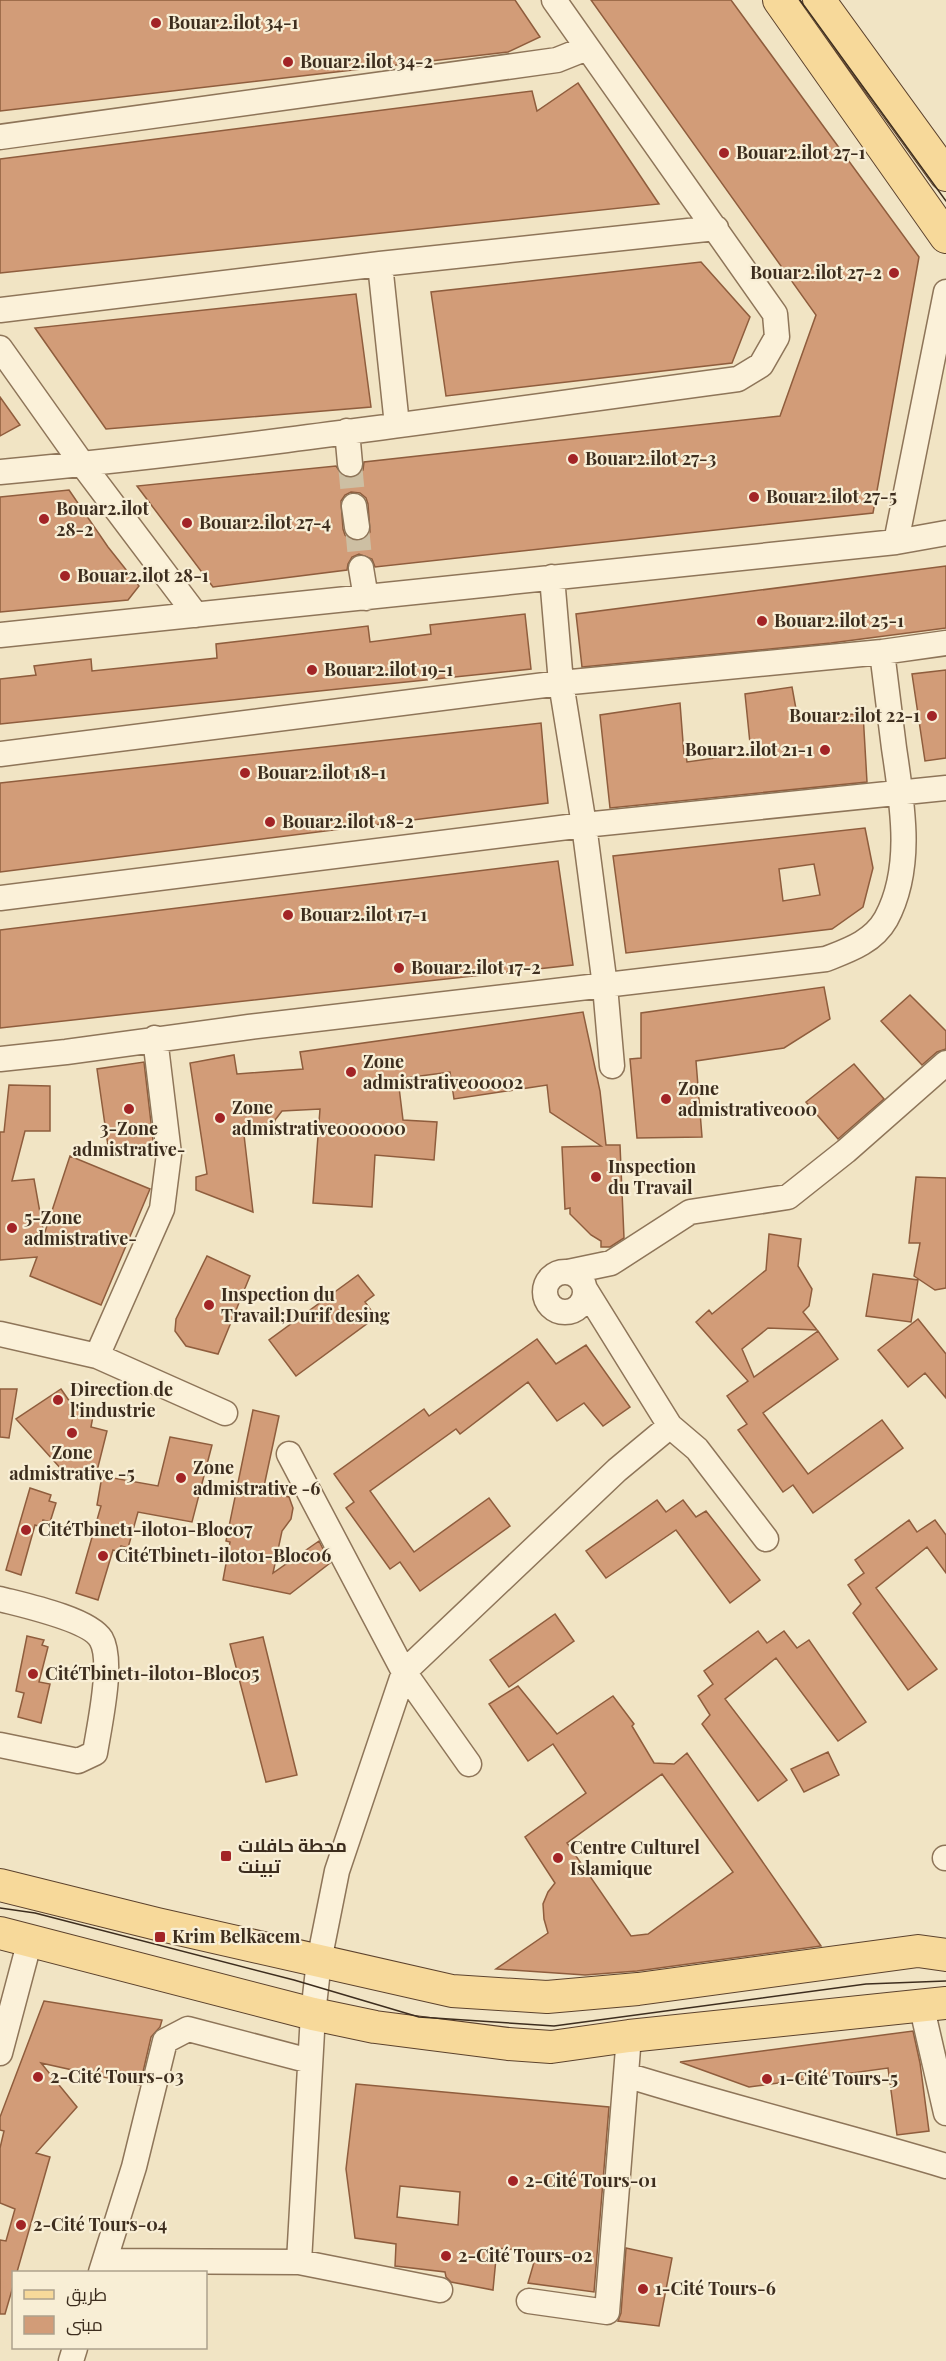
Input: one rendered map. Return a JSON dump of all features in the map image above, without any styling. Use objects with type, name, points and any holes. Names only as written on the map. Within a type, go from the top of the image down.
[{"type":"main road","points":[[779,0],[946,237]]},
{"type":"main road","points":[[819,0],[946,175]]},
{"type":"main road","points":[[0,1886],[452,1991],[547,1997],[638,1989],[918,1951],[946,1955]]},
{"type":"main road","points":[[0,1933],[313,2014],[375,2026],[508,2044],[551,2047],[629,2036],[934,2004]]},
{"type":"street","points":[[0,472],[82,465],[738,379],[761,365],[777,337],[775,314],[554,0]]},
{"type":"street","points":[[0,137],[557,60],[587,48]]},
{"type":"street","points":[[0,310],[380,264],[716,228]]},
{"type":"street","points":[[380,264],[397,425]]},
{"type":"street","points":[[896,542],[946,292]]},
{"type":"street","points":[[0,348],[82,465],[195,615]]},
{"type":"street","points":[[347,431],[350,464]]},
{"type":"street","points":[[0,635],[896,542],[946,533]]},
{"type":"street","points":[[362,568],[366,598]]},
{"type":"street","points":[[552,577],[561,682],[584,825],[605,986],[612,1066]]},
{"type":"street","points":[[0,754],[561,682],[882,652],[946,643]]},
{"type":"street","points":[[0,1059],[66,1052],[155,1038],[826,959],[860,946],[885,921],[900,884],[904,843],[901,794],[882,652]]},
{"type":"street","points":[[0,898],[584,825],[946,788]]},
{"type":"street","points":[[97,1356],[162,1209],[169,1154],[155,1038]]},
{"type":"street","points":[[585,1289],[583,1302],[573,1311],[559,1312],[548,1304],[544,1291],[549,1278],[555,1274],[610,1263],[690,1212],[788,1197],[846,1151],[946,1063]]},
{"type":"street","points":[[568,1272],[580,1277],[585,1289],[670,1426],[697,1449],[766,1539]]},
{"type":"street","points":[[0,1334],[97,1356],[225,1413]]},
{"type":"street","points":[[299,2262],[313,2014],[319,1961],[337,1871],[404,1672],[617,1470],[670,1426]]},
{"type":"street","points":[[289,1454],[404,1672],[469,1764]]},
{"type":"street","points":[[0,1599],[43,1610],[91,1629],[102,1640],[108,1665],[95,1753],[78,1761],[0,1745]]},
{"type":"street","points":[[0,2053],[30,1940]]},
{"type":"street","points":[[934,2004],[946,2113]]},
{"type":"street","points":[[310,2061],[188,2029],[165,2042],[134,2167],[103,2266],[299,2262],[440,2290]]},
{"type":"street","points":[[529,2301],[607,2312],[629,2036]]},
{"type":"street","points":[[626,2075],[717,2103],[946,2166]]},
{"type":"building","points":[[0,0],[515,0],[540,37],[508,52],[0,111]]},
{"type":"building","points":[[591,0],[731,0],[919,257],[873,513],[375,567],[372,559],[359,554],[352,557],[347,570],[213,587],[137,486],[336,466],[344,477],[352,478],[363,470],[364,462],[780,416],[816,315]],"holes":[[[351,492],[360,493],[366,498],[368,504],[370,532],[360,541],[351,540],[345,535],[341,501]]]},
{"type":"building","points":[[578,83],[659,204],[0,273],[0,159],[532,91],[537,111]]},
{"type":"building","points":[[701,262],[750,317],[732,363],[446,396],[431,292]]},
{"type":"building","points":[[356,294],[371,407],[106,429],[35,328]]},
{"type":"building","points":[[0,397],[20,425],[0,436]]},
{"type":"building","points":[[69,490],[108,547],[139,586],[128,600],[0,612],[0,497]]},
{"type":"building","name":"Bouar2.ilot 25-1","points":[[946,566],[946,628],[831,643],[582,667],[576,614]]},
{"type":"building","name":"Bouar2.ilot 19-1","points":[[525,614],[531,669],[0,724],[0,679],[36,675],[34,666],[91,659],[92,671],[217,658],[216,644],[368,626],[370,642],[431,634],[430,625]]},
{"type":"building","name":"Bouar2.ilot 22-1","points":[[946,670],[946,758],[925,761],[912,674]]},
{"type":"building","name":"Bouar2.ilot 21-1","points":[[792,687],[798,720],[863,713],[867,782],[610,808],[600,715],[680,703],[684,755],[686,755],[687,762],[751,753],[745,694]]},
{"type":"building","points":[[541,723],[548,803],[0,872],[0,783]]},
{"type":"building","points":[[865,828],[873,868],[863,907],[832,929],[626,953],[613,856]],"holes":[[[814,864],[820,895],[783,901],[779,869]]]},
{"type":"building","points":[[558,861],[573,965],[0,1028],[0,930]]},
{"type":"building","name":"Zone admistrative000","points":[[824,987],[830,1019],[784,1048],[696,1061],[702,1137],[637,1138],[630,1059],[641,1058],[641,1013]]},
{"type":"building","points":[[910,995],[946,1031],[946,1049],[937,1052],[922,1065],[881,1021]]},
{"type":"building","points":[[583,1012],[600,1091],[606,1145],[620,1145],[624,1238],[610,1247],[601,1247],[601,1241],[591,1235],[570,1214],[570,1208],[565,1209],[562,1147],[601,1146],[550,1112],[547,1085],[454,1099],[450,1072],[398,1079],[403,1120],[437,1122],[434,1160],[375,1155],[372,1207],[313,1203],[320,1109],[282,1111],[275,1120],[272,1131],[244,1135],[253,1212],[196,1190],[196,1177],[207,1174],[190,1063],[234,1055],[237,1074],[303,1069],[300,1052]]},
{"type":"building","name":"3-Zone admistrative-","points":[[144,1062],[154,1149],[109,1153],[97,1069]]},
{"type":"building","points":[[854,1064],[884,1099],[838,1139],[806,1102]]},
{"type":"building","points":[[9,1085],[50,1086],[50,1131],[25,1131],[12,1181],[34,1179],[44,1235],[70,1156],[150,1189],[101,1305],[30,1276],[37,1257],[0,1260],[0,1132],[4,1132]]},
{"type":"building","points":[[916,1177],[946,1178],[946,1288],[935,1290],[914,1276],[920,1243],[909,1243]]},
{"type":"building","points":[[769,1234],[801,1239],[798,1266],[812,1289],[809,1306],[803,1312],[817,1330],[768,1328],[742,1349],[754,1377],[818,1331],[838,1359],[763,1413],[808,1474],[882,1420],[903,1448],[813,1513],[793,1485],[783,1492],[738,1430],[747,1424],[727,1396],[748,1381],[696,1322],[709,1310],[712,1314],[766,1270]]},
{"type":"building","points":[[207,1256],[250,1276],[218,1354],[186,1346],[175,1331],[176,1319]]},
{"type":"building","points":[[873,1274],[918,1280],[911,1322],[866,1316]]},
{"type":"building","points":[[358,1275],[374,1295],[365,1302],[376,1317],[296,1376],[269,1340]]},
{"type":"building","points":[[918,1319],[946,1354],[946,1398],[925,1373],[908,1387],[878,1350]]},
{"type":"building","points":[[537,1339],[556,1364],[586,1345],[630,1407],[603,1426],[584,1403],[557,1421],[528,1382],[460,1434],[456,1429],[370,1491],[414,1552],[489,1498],[510,1526],[420,1591],[400,1562],[390,1569],[346,1508],[354,1502],[334,1474],[424,1409],[429,1416]]},
{"type":"building","points":[[0,1389],[17,1389],[9,1438],[0,1437]]},
{"type":"building","name":"Zone admistrative -5","points":[[61,1389],[72,1405],[88,1407],[93,1416],[91,1427],[107,1431],[96,1475],[63,1471],[16,1419]]},
{"type":"building","points":[[253,1410],[279,1416],[263,1491],[289,1497],[293,1508],[291,1519],[282,1531],[273,1573],[319,1541],[330,1563],[290,1594],[223,1580],[230,1542],[226,1541]]},
{"type":"building","name":"Zone admistrative -6","points":[[170,1437],[212,1445],[192,1522],[138,1512],[128,1548],[121,1546],[119,1552],[113,1550],[98,1600],[76,1593],[101,1506],[97,1505],[102,1476],[158,1486]]},
{"type":"building","name":"CitéTbinet1-ilot01-Bloc07","points":[[30,1488],[51,1495],[49,1501],[56,1503],[50,1522],[43,1520],[41,1527],[35,1525],[21,1575],[6,1570]]},
{"type":"building","points":[[657,1500],[666,1512],[683,1500],[696,1517],[706,1511],[760,1580],[730,1603],[676,1530],[606,1578],[586,1551]]},
{"type":"building","points":[[909,1520],[917,1532],[935,1520],[946,1535],[946,1573],[927,1547],[876,1588],[937,1669],[908,1690],[853,1613],[861,1604],[848,1585],[864,1573],[855,1560]]},
{"type":"building","points":[[555,1614],[574,1641],[509,1687],[490,1660]]},
{"type":"building","points":[[758,1631],[767,1643],[784,1631],[797,1648],[809,1640],[866,1722],[838,1741],[776,1658],[725,1699],[787,1780],[758,1801],[702,1724],[710,1715],[698,1696],[713,1684],[704,1671]]},
{"type":"building","name":"CitéTbinet1-ilot01-Bloc05","points":[[27,1636],[44,1640],[42,1645],[48,1647],[39,1682],[50,1684],[41,1723],[18,1717],[24,1693],[16,1691]]},
{"type":"building","points":[[263,1637],[297,1775],[266,1782],[230,1644]]},
{"type":"building","name":"Centre Culturel Islamique","points":[[518,1686],[557,1734],[613,1696],[634,1724],[632,1726],[654,1763],[674,1764],[687,1753],[821,1946],[637,1971],[585,1975],[496,1969],[548,1933],[543,1904],[555,1883],[525,1837],[586,1793],[553,1744],[528,1761],[489,1704]],"holes":[[[662,1774],[733,1872],[648,1934],[631,1936],[567,1843]]]},
{"type":"building","points":[[828,1752],[839,1775],[804,1792],[791,1769]]},
{"type":"building","name":"2-Cité Tours-03","points":[[44,2001],[162,2020],[160,2027],[151,2037],[140,2085],[41,2063],[77,2107],[36,2153],[50,2157],[17,2271],[12,2271],[12,2290],[5,2314],[0,2314],[0,2240],[6,2241],[15,2209],[0,2203],[0,2148],[4,2131],[0,2130],[0,2117]]},
{"type":"building","name":"1-Cité Tours-5","points":[[913,2031],[920,2063],[929,2131],[897,2135],[888,2068],[749,2087],[680,2062]]},
{"type":"building","name":"2-Cité Tours-01","points":[[356,2084],[609,2107],[594,2292],[528,2283],[537,2252],[497,2248],[493,2290],[451,2282],[445,2272],[395,2266],[396,2244],[355,2238],[346,2169]],"holes":[[[400,2186],[460,2192],[458,2225],[397,2217]]]},
{"type":"building","name":"1-Cité Tours-6","points":[[626,2248],[672,2258],[659,2326],[618,2321],[621,2313]]},
{"type":"tunnel","points":[[350,464],[354,506]]},
{"type":"tunnel","points":[[357,527],[361,568]]},
{"type":"tram line","points":[[800,0],[946,201]]},
{"type":"tram line","points":[[0,1908],[35,1913],[294,1980],[419,2017],[554,2026],[866,1984],[946,1981]]},
{"type":"place","name":"Bouar2.ilot 34-1","points":[[156,23]]},
{"type":"place","name":"Bouar2.ilot 34-2","points":[[288,62]]},
{"type":"place","name":"Bouar2.ilot 27-1","points":[[724,153]]},
{"type":"place","name":"Bouar2.ilot 27-2","points":[[894,273]]},
{"type":"place","name":"Bouar2.ilot 27-3","points":[[573,459]]},
{"type":"place","name":"Bouar2.ilot 27-5","points":[[754,497]]},
{"type":"place","name":"Bouar2.ilot 28-2","points":[[44,519]]},
{"type":"place","name":"Bouar2.ilot 27-4","points":[[187,523]]},
{"type":"place","name":"Bouar2.ilot 28-1","points":[[65,576]]},
{"type":"place","name":"Bouar2.ilot 25-1","points":[[762,621]]},
{"type":"place","name":"Bouar2.ilot 19-1","points":[[312,670]]},
{"type":"place","name":"Bouar2.ilot 22-1","points":[[932,716]]},
{"type":"place","name":"Bouar2.ilot 21-1","points":[[825,750]]},
{"type":"place","name":"Bouar2.ilot 18-1","points":[[245,773]]},
{"type":"place","name":"Bouar2.ilot 18-2","points":[[270,822]]},
{"type":"place","name":"Bouar2.ilot 17-1","points":[[288,915]]},
{"type":"place","name":"Bouar2.ilot 17-2","points":[[399,968]]},
{"type":"place","name":"Zone admistrative00002","points":[[351,1072]]},
{"type":"place","name":"Zone admistrative000","points":[[666,1099]]},
{"type":"place","name":"3-Zone admistrative-","points":[[129,1109]]},
{"type":"place","name":"Zone admistrative000000","points":[[220,1118]]},
{"type":"place","name":"Inspection du Travail","points":[[596,1177]]},
{"type":"place","name":"5-Zone admistrative-","points":[[12,1228]]},
{"type":"place","name":"Inspection du Travail;Durif desing","points":[[209,1305]]},
{"type":"place","name":"Direction de l'industrie","points":[[58,1400]]},
{"type":"place","name":"Zone admistrative -5","points":[[72,1433]]},
{"type":"place","name":"Zone admistrative -6","points":[[181,1478]]},
{"type":"place","name":"CitéTbinet1-ilot01-Bloc07","points":[[26,1530]]},
{"type":"place","name":"CitéTbinet1-ilot01-Bloc06","points":[[103,1556]]},
{"type":"place","name":"CitéTbinet1-ilot01-Bloc05","points":[[33,1674]]},
{"type":"place","name":"محطة حافلات تبينت","points":[[226,1856]]},
{"type":"place","name":"Centre Culturel Islamique","points":[[558,1858]]},
{"type":"place","name":"Krim Belkacem","points":[[160,1937]]},
{"type":"place","name":"2-Cité Tours-03","points":[[38,2077]]},
{"type":"place","name":"1-Cité Tours-5","points":[[767,2079]]},
{"type":"place","name":"2-Cité Tours-01","points":[[513,2181]]},
{"type":"place","name":"2-Cité Tours-04","points":[[21,2225]]},
{"type":"place","name":"2-Cité Tours-02","points":[[446,2256]]},
{"type":"place","name":"1-Cité Tours-6","points":[[643,2289]]}]
